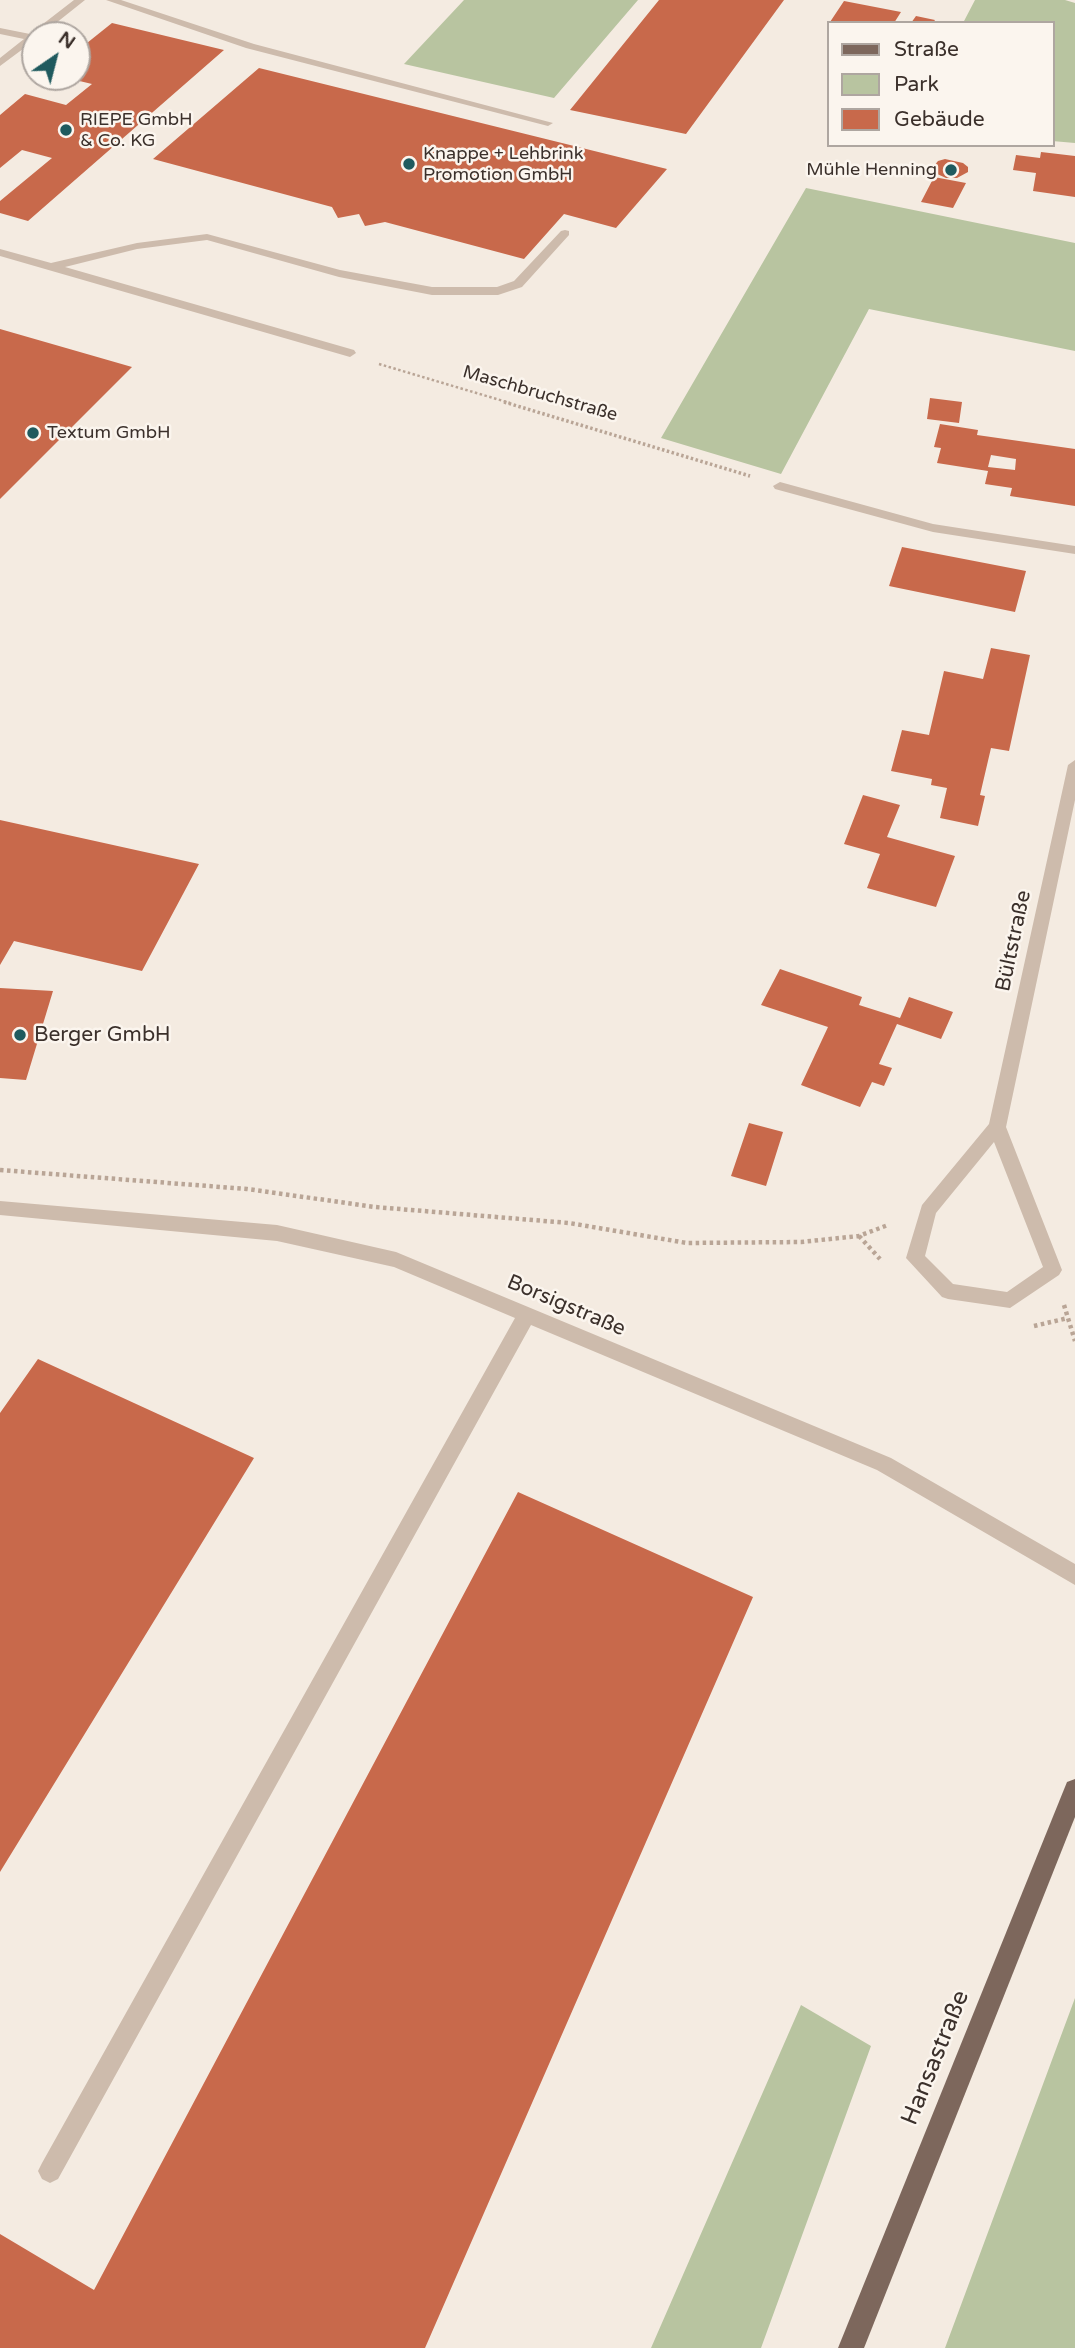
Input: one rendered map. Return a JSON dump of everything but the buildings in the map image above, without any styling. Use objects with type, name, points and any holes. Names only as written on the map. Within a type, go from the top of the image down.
[{"type":"main road","name":"Hansastraße","points":[[851,2348],[1075,1790]]},
{"type":"street","points":[[53,21],[80,0]]},
{"type":"street","points":[[111,0],[250,46],[548,122]]},
{"type":"street","points":[[0,31],[21,34]]},
{"type":"street","points":[[0,62],[21,46]]},
{"type":"street","points":[[50,267],[137,246],[207,237],[339,273],[432,291],[498,291],[518,284],[565,233]]},
{"type":"street","points":[[0,252],[350,354]]},
{"type":"street","points":[[780,486],[933,528],[1075,550]]},
{"type":"street","name":"Bültstraße","points":[[997,1127],[1054,1270],[1010,1300],[948,1291],[915,1258],[928,1210],[997,1127],[1075,765]]},
{"type":"street","name":"Borsigstraße","points":[[0,1208],[277,1233],[396,1260],[884,1464],[1075,1575]]},
{"type":"street","points":[[50,2171],[527,1314]]},
{"type":"path","name":"Maschbruchstraße","points":[[350,354],[404,373],[780,486]]},
{"type":"path","points":[[0,1170],[247,1189],[375,1207],[569,1223],[687,1243],[801,1242],[859,1236],[928,1210]]},
{"type":"green space","points":[[464,0],[638,0],[554,98],[404,64]]},
{"type":"green space","points":[[975,0],[1065,0],[1075,3],[1075,143],[1054,141],[1054,21],[964,21]]},
{"type":"green space","points":[[806,188],[1075,243],[1075,351],[869,309],[781,474],[661,438]]},
{"type":"green space","points":[[1075,1998],[1075,2348],[945,2348]]},
{"type":"green space","points":[[801,2005],[871,2046],[761,2348],[651,2348]]},
{"type":"place","name":"RIEPE GmbH & Co. KG","points":[[66,130]]},
{"type":"place","name":"Knappe + Lehbrink Promotion GmbH","points":[[409,164]]},
{"type":"place","name":"Mühle Henning","points":[[951,170]]},
{"type":"place","name":"Textum GmbH","points":[[33,433]]},
{"type":"place","name":"Berger GmbH","points":[[20,1035]]}]
